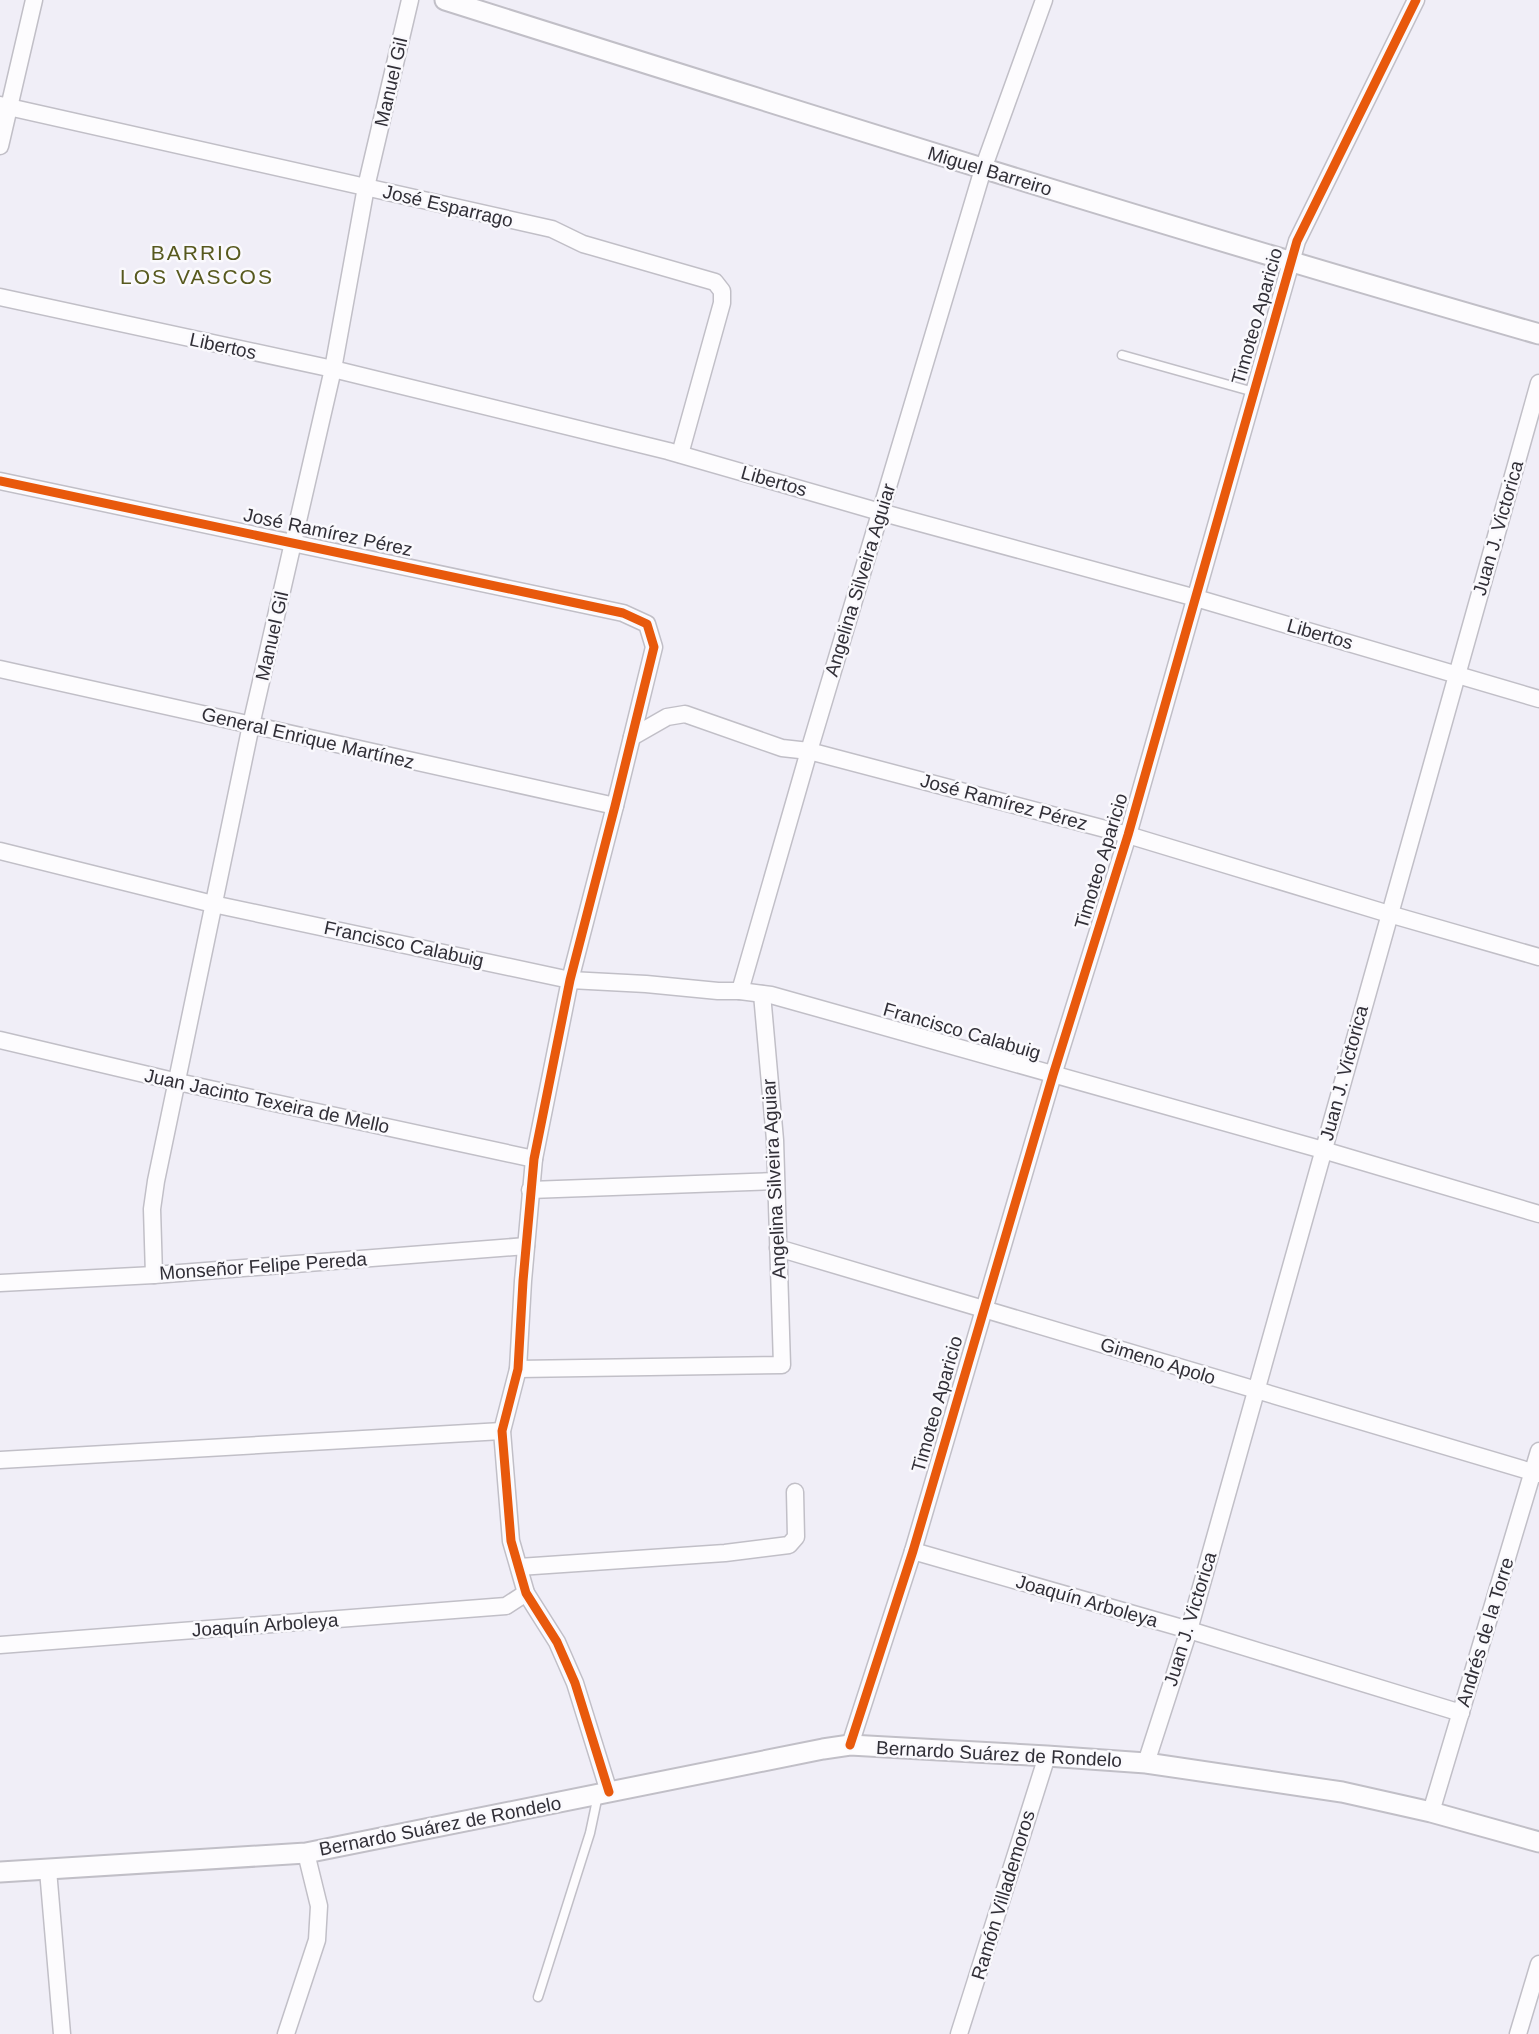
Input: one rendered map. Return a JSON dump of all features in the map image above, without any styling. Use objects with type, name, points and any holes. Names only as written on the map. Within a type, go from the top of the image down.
[{"type":"street","points":[[0,146],[5,106],[34,0]]},
{"type":"street","name":"Manuel Gil","points":[[155,1275],[152,1209],[156,1181],[251,725],[333,369],[366,187],[410,0]]},
{"type":"street","name":"Miguel Barreiro","points":[[445,0],[983,169],[1539,334]]},
{"type":"street","name":"Angelina Silveira Aguiar","points":[[740,991],[983,169],[1044,0]]},
{"type":"street","name":"Timoteo Aparicio","points":[[850,1745],[913,1551],[983,1308],[1128,835],[1290,262],[1297,241],[1416,0]]},
{"type":"street","name":"José Esparrago","points":[[5,106],[552,229],[583,244],[715,282],[722,291],[722,303],[680,454]]},
{"type":"street","name":"Libertos","points":[[0,297],[333,369],[680,454],[880,512],[1196,597],[1539,699]]},
{"type":"street","name":"Juan J. Victorica","points":[[1146,1763],[1189,1630],[1539,383]]},
{"type":"street","name":"José Ramírez Pérez","points":[[0,481],[623,613],[647,624],[654,647],[632,737]]},
{"type":"street","name":"General Enrique Martínez","points":[[0,669],[615,806]]},
{"type":"street","name":"José Ramírez Pérez","points":[[632,737],[667,718],[685,714],[782,748],[809,751],[1128,835],[1539,957]]},
{"type":"street","points":[[604,1794],[575,1683],[557,1642],[526,1593],[511,1541],[502,1431],[518,1369],[534,1159],[570,980],[632,737]]},
{"type":"street","name":"Francisco Calabuig","points":[[0,851],[213,904],[570,980],[762,994],[1323,1150],[1539,1214]]},
{"type":"street","name":"Angelina Silveira Aguiar","points":[[518,1369],[782,1365],[775,1140],[762,994]]},
{"type":"street","name":"Juan Jacinto Texeira de Mello","points":[[0,1040],[178,1082],[534,1159]]},
{"type":"street","points":[[530,1190],[776,1181]]},
{"type":"street","name":"Monseñor Felipe Pereda","points":[[0,1283],[155,1275],[526,1246]]},
{"type":"street","name":"Gimeno Apolo","points":[[778,1248],[1536,1474]]},
{"type":"street","points":[[0,1460],[502,1431]]},
{"type":"street","name":"Andrés de la Torre","points":[[1431,1812],[1536,1474],[1539,1451]]},
{"type":"street","points":[[519,1567],[725,1553],[789,1545],[796,1537],[794,1492]]},
{"type":"street","name":"Joaquín Arboleya","points":[[913,1551],[1189,1630],[1461,1713]]},
{"type":"street","name":"Joaquín Arboleya","points":[[0,1645],[506,1606],[526,1593]]},
{"type":"street","name":"Bernardo Suárez de Rondelo","points":[[0,1872],[306,1853],[850,1745],[1146,1763],[1342,1792],[1431,1812],[1539,1842]]},
{"type":"street","name":"Ramón Villademoros","points":[[959,2034],[1047,1756]]},
{"type":"street","points":[[286,2034],[317,1940],[319,1906],[306,1853]]},
{"type":"street","points":[[48,1870],[62,2034]]},
{"type":"street","points":[[1518,2034],[1539,1964]]},
{"type":"lane","points":[[1122,355],[1254,392]]},
{"type":"lane","points":[[538,1997],[604,1794]]},
{"type":"cycle path","points":[[850,1745],[913,1551],[1053,1075],[1128,835],[1297,241],[1416,0]]},
{"type":"cycle path","points":[[0,481],[623,613],[647,624],[654,647],[570,980],[534,1159],[518,1369],[502,1431],[511,1541],[526,1593],[557,1642],[575,1683],[609,1792]]},
{"type":"district","name":"BARRIO LOS VASCOS","points":[[197,264]]}]
